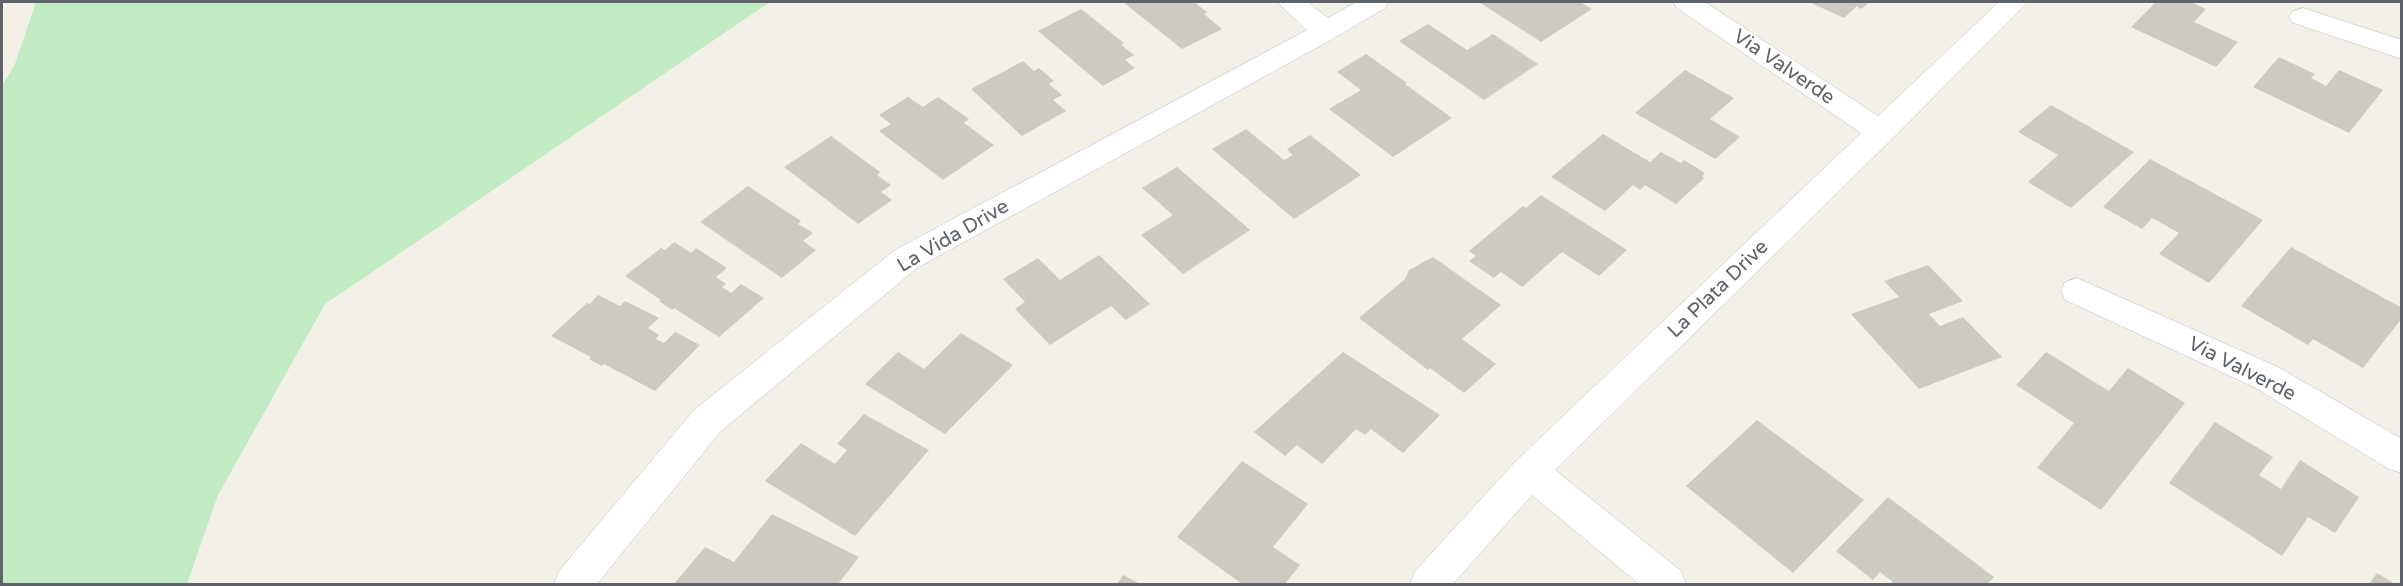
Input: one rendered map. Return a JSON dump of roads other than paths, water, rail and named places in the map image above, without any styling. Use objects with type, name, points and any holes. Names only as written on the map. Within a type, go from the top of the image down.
[{"type":"street","points":[[1291,2],[1326,31]]},
{"type":"street","name":"La Vida Drive","points":[[573,585],[707,421],[906,259],[1326,31],[1375,2]]},
{"type":"street","name":"Via Valverde","points":[[1687,2],[1881,132]]},
{"type":"street","name":"La Plata Drive","points":[[1429,585],[1530,471],[2014,2]]},
{"type":"street","points":[[2303,17],[2402,50]]},
{"type":"street","name":"Via Valverde","points":[[2078,291],[2266,377],[2402,458]]},
{"type":"street","points":[[1530,471],[1667,585]]}]
